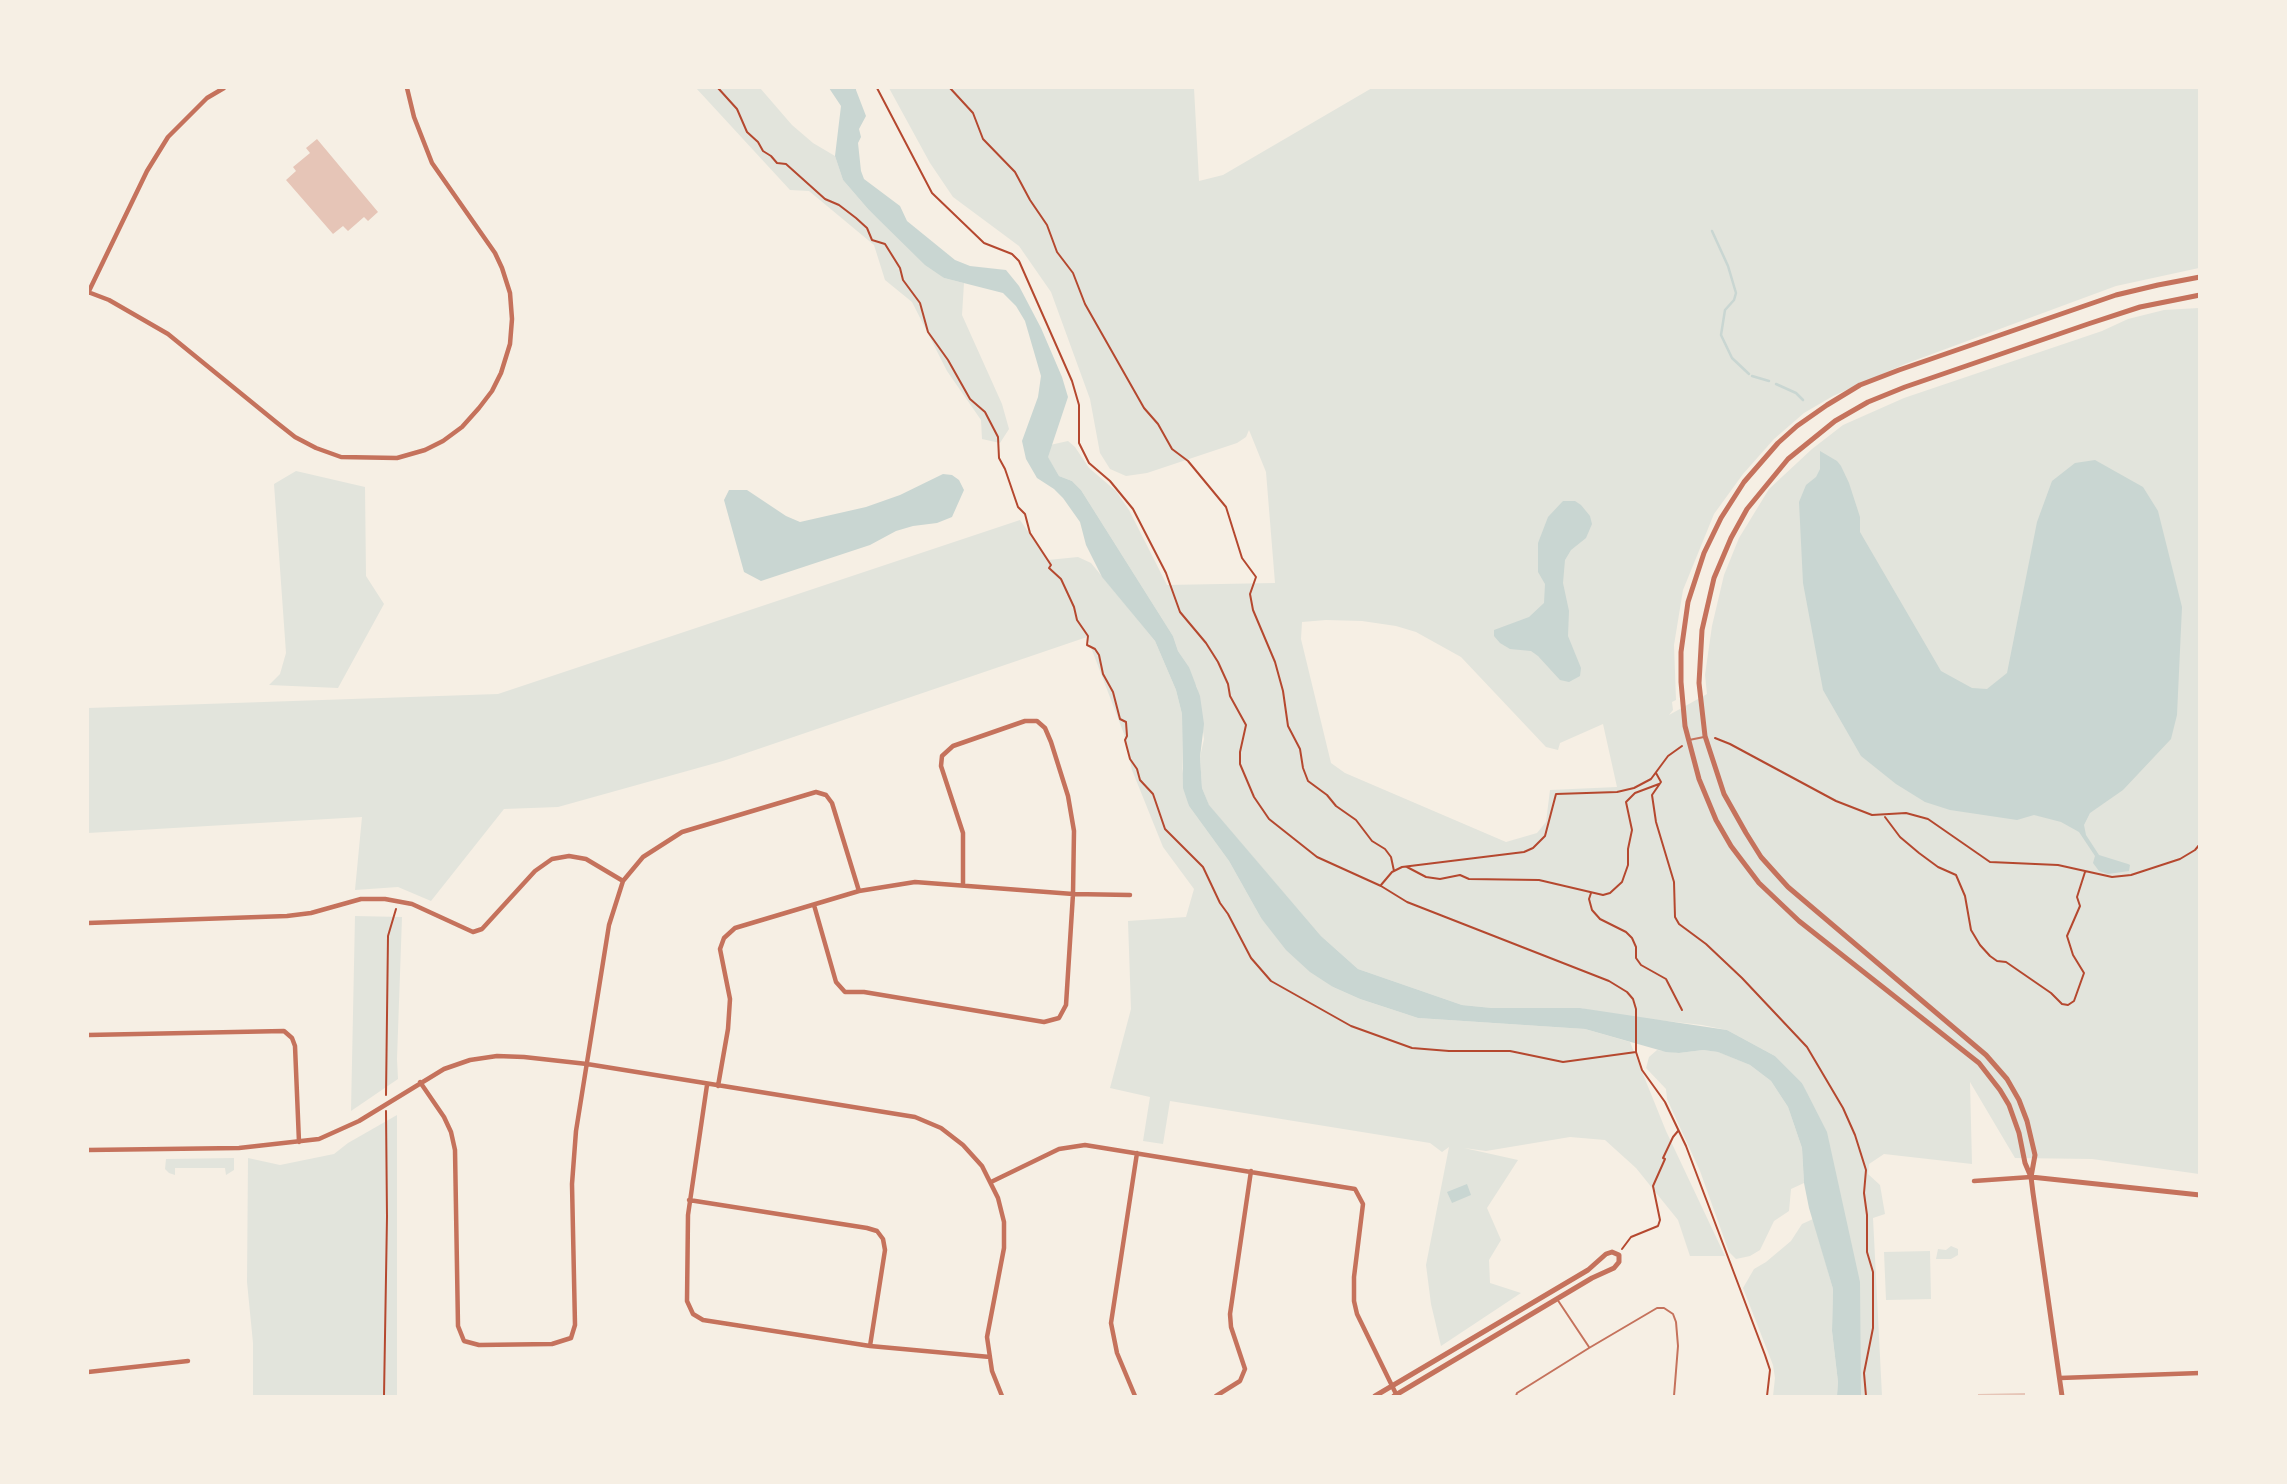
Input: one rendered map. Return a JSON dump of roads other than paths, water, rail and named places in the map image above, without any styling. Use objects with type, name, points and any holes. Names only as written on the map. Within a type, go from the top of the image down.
[{"type":"street","points":[[224,88],[207,98],[167,137],[88,293],[109,300],[168,334],[295,437],[341,457],[397,458],[425,450],[443,441],[462,427],[479,408],[501,373],[510,344],[512,319],[510,293],[502,268],[495,253],[432,163],[414,117],[407,88]]},
{"type":"street","points":[[2062,1396],[2031,1177],[2009,1105],[1979,1063],[1799,921],[1746,867],[1721,829],[1707,800],[1688,740],[1682,705],[1681,652],[1688,603],[1700,563],[1721,518],[1744,482],[1778,443],[1797,426],[1860,385],[1899,370],[2116,295],[2183,279],[2200,278]]},
{"type":"street","points":[[2031,1177],[2035,1155],[2029,1129],[2019,1100],[1997,1066],[1788,887],[1761,857],[1729,804],[1715,772],[1705,736],[1699,693],[1702,630],[1714,578],[1747,509],[1773,475],[1807,441],[1835,421],[1868,402],[1905,387],[2122,313],[2200,295]]},
{"type":"street","points":[[814,905],[836,982],[845,992],[864,992],[1049,1022],[1059,1018],[1066,1004],[1075,848],[1068,796],[1045,728],[1040,723],[1029,720],[953,746],[942,756],[941,766],[963,833],[963,884]]},
{"type":"street","points":[[420,1082],[452,1132],[455,1150],[458,1326],[464,1341],[479,1345],[552,1344],[571,1338],[575,1325],[572,1184],[576,1131],[609,925],[623,881],[655,847],[682,832],[816,792],[826,795],[832,803],[859,891]]},
{"type":"street","points":[[88,923],[286,916],[311,913],[361,899],[398,900],[412,904],[473,932],[482,929],[535,871],[552,859],[569,856],[586,859],[623,881]]},
{"type":"street","points":[[718,1086],[730,1009],[729,986],[720,953],[724,938],[739,927],[859,891],[915,882],[1073,894],[1130,895]]},
{"type":"street","points":[[88,1035],[275,1029],[286,1032],[295,1046],[299,1142]]},
{"type":"street","points":[[88,1150],[239,1149],[319,1139],[346,1128],[452,1065],[488,1057],[515,1056],[587,1064],[924,1120],[941,1128],[976,1158],[991,1182],[1002,1214],[1004,1239],[987,1337],[992,1371],[1002,1396]]},
{"type":"street","points":[[707,1085],[689,1200],[687,1301],[694,1315],[703,1320],[870,1346],[990,1357]]},
{"type":"street","points":[[991,1182],[1068,1147],[1093,1145],[1350,1187],[1360,1195],[1363,1210],[1354,1277],[1354,1301],[1363,1326],[1393,1386],[1396,1396],[1557,1298],[1616,1266],[1619,1255],[1612,1252],[1606,1254],[1588,1270],[1393,1386],[1375,1396]]},
{"type":"street","points":[[1135,1396],[1117,1353],[1111,1323],[1137,1153]]},
{"type":"street","points":[[1216,1396],[1240,1381],[1245,1369],[1230,1314],[1251,1171]]},
{"type":"street","points":[[1974,1181],[2031,1177],[2200,1195]]},
{"type":"street","points":[[689,1200],[877,1231],[883,1239],[885,1250],[870,1346]]},
{"type":"street","points":[[88,1372],[188,1361]]},
{"type":"street","points":[[2060,1378],[2200,1373]]},
{"type":"lane","points":[[1688,740],[1705,736]]},
{"type":"lane","points":[[1557,1298],[1589,1348]]},
{"type":"lane","points":[[1516,1396],[1657,1308],[1669,1311],[1676,1322],[1678,1346],[1674,1396]]},
{"type":"waterway","points":[[1712,231],[1728,266],[1736,293],[1734,300],[1725,310],[1721,335],[1732,358],[1749,374]]},
{"type":"waterway","points":[[1752,376],[1769,381]]},
{"type":"waterway","points":[[1776,384],[1796,393],[1803,400]]}]
